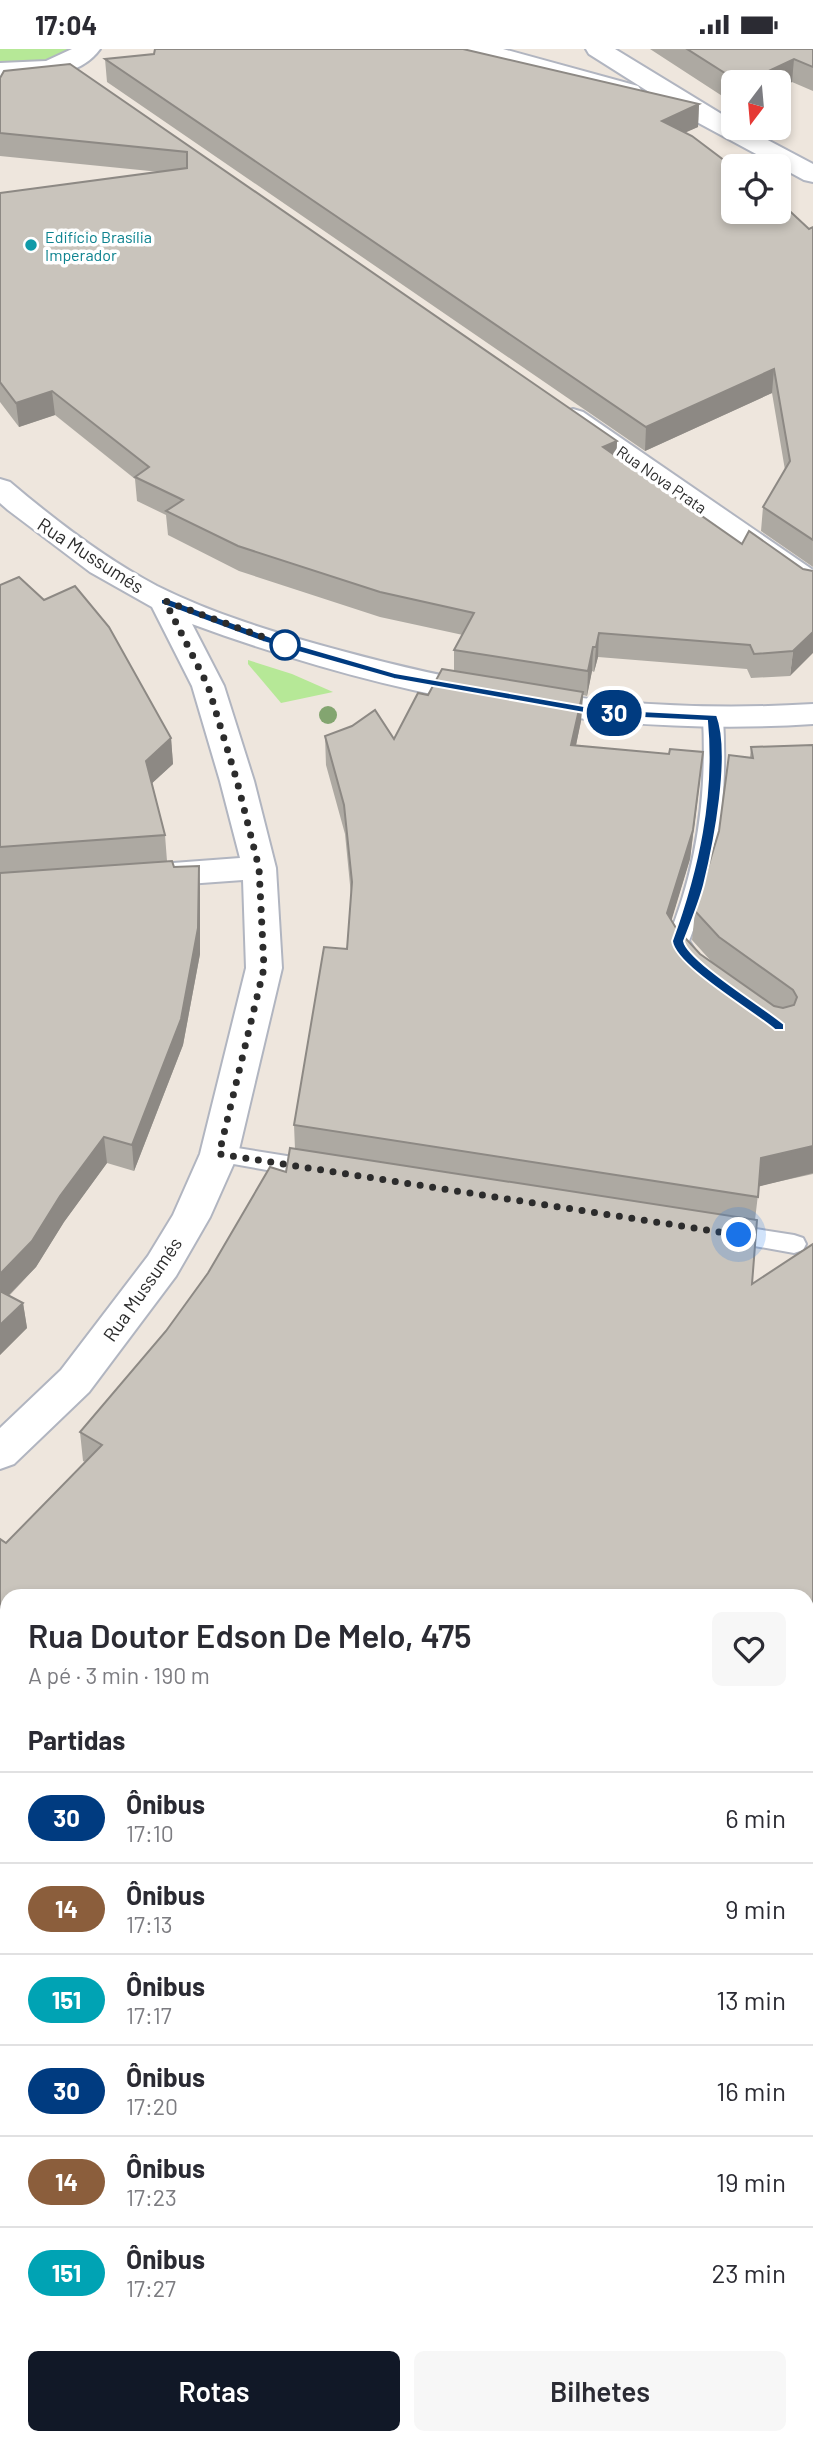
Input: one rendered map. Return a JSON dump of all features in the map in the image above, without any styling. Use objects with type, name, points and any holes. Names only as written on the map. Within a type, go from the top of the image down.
[{"type":"street","points":[[0,70],[39,70],[61,65],[88,49]]},
{"type":"street","points":[[475,49],[598,81],[704,116]]},
{"type":"street","points":[[598,49],[704,116],[813,174]]},
{"type":"street","points":[[61,65],[84,80]]},
{"type":"street","name":"Rua Nova Prata","points":[[551,403],[813,583]]},
{"type":"street","name":"Rua Mussumés","points":[[0,488],[32,516],[116,573],[165,601],[208,686],[237,781],[259,868],[264,968],[219,1154],[191,1217],[162,1266],[75,1381],[0,1453]]},
{"type":"street","points":[[165,601],[267,639],[394,676],[601,712],[713,718],[813,714]]},
{"type":"street","points":[[109,879],[259,868]]},
{"type":"lane","points":[[703,972],[683,954],[678,941],[698,886],[713,805],[716,759],[713,718]]},
{"type":"lane","points":[[219,1154],[342,1173]]},
{"type":"lane","points":[[698,1229],[794,1244]]},
{"type":"green space","points":[[0,49],[71,49],[45,60],[19,63],[0,62]]},
{"type":"green space","points":[[248,660],[292,674],[333,692],[281,703],[248,664]]},
{"type":"building","points":[[155,49],[463,49],[699,104],[662,121],[692,136],[721,158],[721,224],[791,224],[791,212],[809,229],[813,227],[813,540],[763,507],[790,461],[774,369],[646,427],[105,59],[154,54]]},
{"type":"building","points":[[687,49],[813,49],[813,67],[794,59],[771,70],[721,71]]},
{"type":"building","points":[[70,64],[617,441],[603,447],[742,544],[749,531],[803,569],[813,571],[813,632],[793,651],[754,654],[750,645],[599,633],[588,671],[454,650],[474,613],[380,592],[238,546],[166,511],[183,500],[135,477],[149,467],[52,391],[16,403],[0,382],[0,193],[187,168],[187,152],[0,133],[0,78],[4,71]]},
{"type":"building","points":[[19,577],[44,600],[75,586],[109,627],[171,738],[146,761],[165,835],[0,847],[0,585]]},
{"type":"building","points":[[442,669],[583,692],[571,745],[669,754],[670,749],[703,752],[693,830],[667,913],[676,928],[700,954],[774,1006],[783,1008],[794,1005],[797,997],[793,990],[719,937],[695,911],[719,831],[729,755],[753,758],[751,747],[813,745],[813,1146],[761,1158],[758,1197],[294,1125],[324,947],[347,949],[352,882],[344,805],[325,736],[352,726],[375,710],[394,739],[418,693],[428,695]]},
{"type":"building","points":[[172,861],[174,867],[199,866],[198,928],[181,1019],[132,1145],[104,1137],[60,1196],[32,1241],[0,1274],[0,873]]},
{"type":"building","points":[[290,1148],[757,1220],[752,1284],[813,1244],[813,1589],[0,1589],[0,1539],[6,1543],[102,1445],[80,1432],[166,1331],[208,1273],[270,1167],[286,1172]]},
{"type":"building","points":[[0,1291],[23,1303],[0,1325]]},
{"type":"bus line","name":"30","points":[[165,601],[267,639],[394,676],[601,712],[713,718],[716,759],[713,805],[698,886],[678,941],[679,948],[703,972],[758,1008],[780,1027]]},
{"type":"place","name":"Edifício Brasília Imperador","points":[[31,245]]},
{"type":"route","points":[[285,645],[165,601],[208,686],[237,781],[259,868],[264,968],[219,1154],[739,1235]]}]
